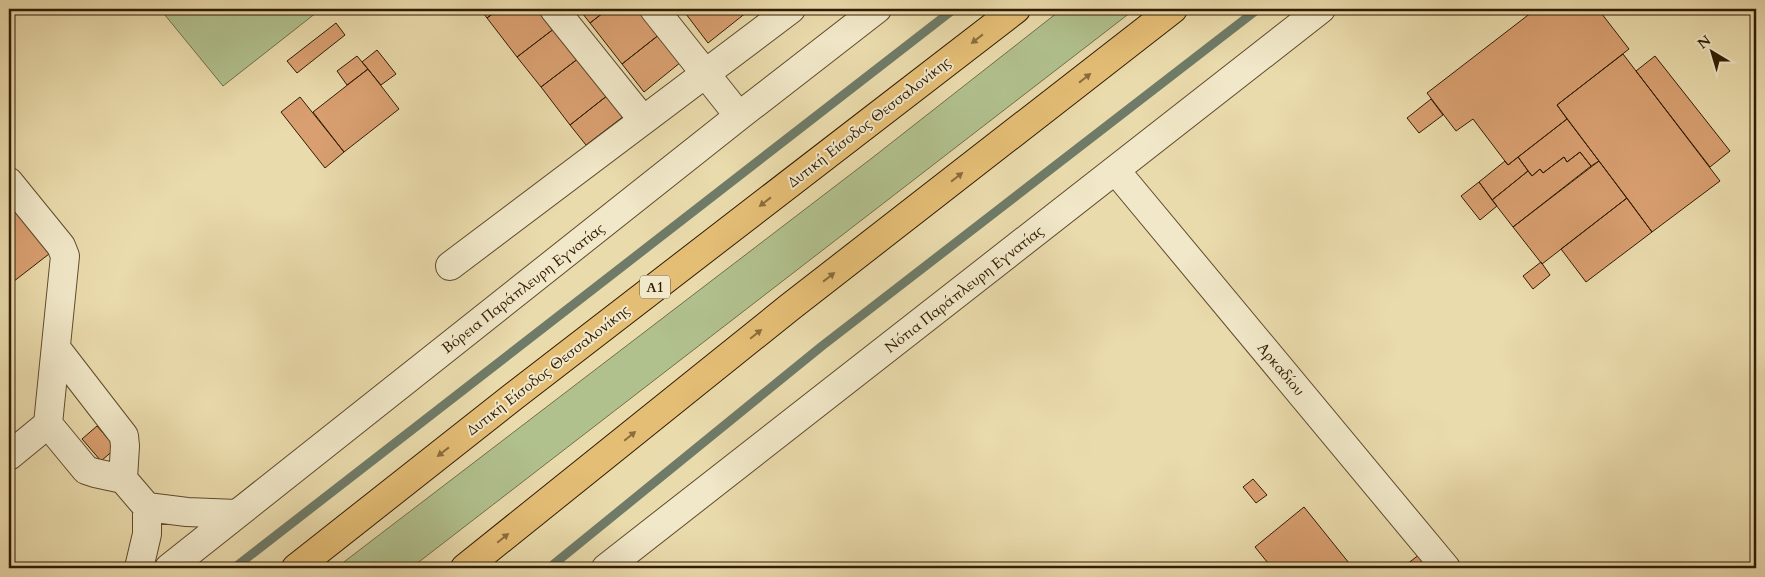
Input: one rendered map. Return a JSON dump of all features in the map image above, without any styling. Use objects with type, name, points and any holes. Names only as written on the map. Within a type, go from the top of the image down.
[{"type":"highway","name":"Δυτική Είσοδος Θεσσαλονίκης","points":[[296,568],[514,396],[1016,9]]},
{"type":"highway","points":[[465,568],[790,307],[1173,9]]},
{"type":"street","points":[[554,9],[643,120]]},
{"type":"street","points":[[654,9],[739,116]]},
{"type":"street","points":[[450,266],[705,73],[764,17],[791,9]]},
{"type":"street","name":"Βόρεια Παράπλευρη Εγνατίας","points":[[169,568],[739,116],[877,9]]},
{"type":"street","name":"Νότια Παράπλευρη Εγνατίας","points":[[606,568],[1321,9]]},
{"type":"street","name":"Αρκαδίου","points":[[1116,171],[1446,568]]},
{"type":"street","points":[[9,182],[64,251],[65,262],[48,424],[9,456]]},
{"type":"street","points":[[56,348],[124,436],[123,479]]},
{"type":"street","points":[[48,424],[86,470],[96,474],[123,479],[147,507],[147,534],[140,568]]},
{"type":"street","points":[[147,507],[187,512],[236,514]]},
{"type":"green space","points":[[160,9],[321,9],[223,86]]},
{"type":"green space","points":[[1062,9],[1135,9],[411,568],[336,568],[872,158]]},
{"type":"building","points":[[480,9],[499,9],[487,18]]},
{"type":"building","points":[[499,9],[540,9],[555,28],[517,57],[487,18]]},
{"type":"building","points":[[579,9],[608,9],[590,23]]},
{"type":"building","points":[[608,9],[640,9],[660,34],[622,64],[590,23]]},
{"type":"building","points":[[692,9],[744,9],[747,12],[708,43],[686,14]]},
{"type":"building","points":[[1536,9],[1598,9],[1629,49],[1557,105],[1567,119],[1508,165],[1473,119],[1456,131],[1427,93]]},
{"type":"building","points":[[336,23],[345,35],[297,73],[287,61]]},
{"type":"building","points":[[555,28],[579,58],[541,87],[517,57]]},
{"type":"building","points":[[660,34],[681,62],[644,92],[622,64]]},
{"type":"building","points":[[377,50],[396,74],[381,85],[362,62]]},
{"type":"building","points":[[1623,54],[1720,181],[1652,232],[1557,105]]},
{"type":"building","points":[[357,56],[368,69],[347,85],[337,71]]},
{"type":"building","points":[[1655,56],[1730,151],[1710,167],[1636,71]]},
{"type":"building","points":[[579,58],[608,95],[570,125],[541,87]]},
{"type":"building","points":[[368,69],[399,109],[344,152],[313,112]]},
{"type":"building","points":[[608,95],[624,116],[586,145],[570,125]]},
{"type":"building","points":[[300,97],[344,152],[325,168],[281,112]]},
{"type":"building","points":[[1431,99],[1443,115],[1419,133],[1407,118]]},
{"type":"building","points":[[1567,119],[1599,161],[1591,166],[1580,152],[1567,162],[1564,157],[1543,173],[1540,169],[1532,176],[1518,157]]},
{"type":"building","points":[[1580,152],[1591,166],[1513,227],[1492,200],[1528,171],[1532,176],[1540,169],[1543,173],[1564,157],[1567,162]]},
{"type":"building","points":[[1518,157],[1528,171],[1492,200],[1479,182],[1505,161],[1508,165]]},
{"type":"building","points":[[1599,161],[1627,198],[1542,264],[1513,227]]},
{"type":"building","points":[[1479,182],[1497,206],[1480,220],[1461,196]]},
{"type":"building","points":[[1627,198],[1652,232],[1586,282],[1561,249]]},
{"type":"building","points":[[9,203],[49,254],[9,285]]},
{"type":"building","points":[[1541,262],[1550,275],[1533,289],[1523,276]]},
{"type":"building","points":[[97,426],[116,448],[101,461],[82,439]]},
{"type":"building","points":[[1253,479],[1267,495],[1256,503],[1243,487]]},
{"type":"building","points":[[1304,507],[1353,568],[1272,568],[1255,547]]},
{"type":"building","points":[[1420,554],[1431,568],[1402,568]]},
{"type":"waterway","points":[[234,568],[954,9]]},
{"type":"waterway","points":[[549,568],[822,346],[1258,9]]}]
